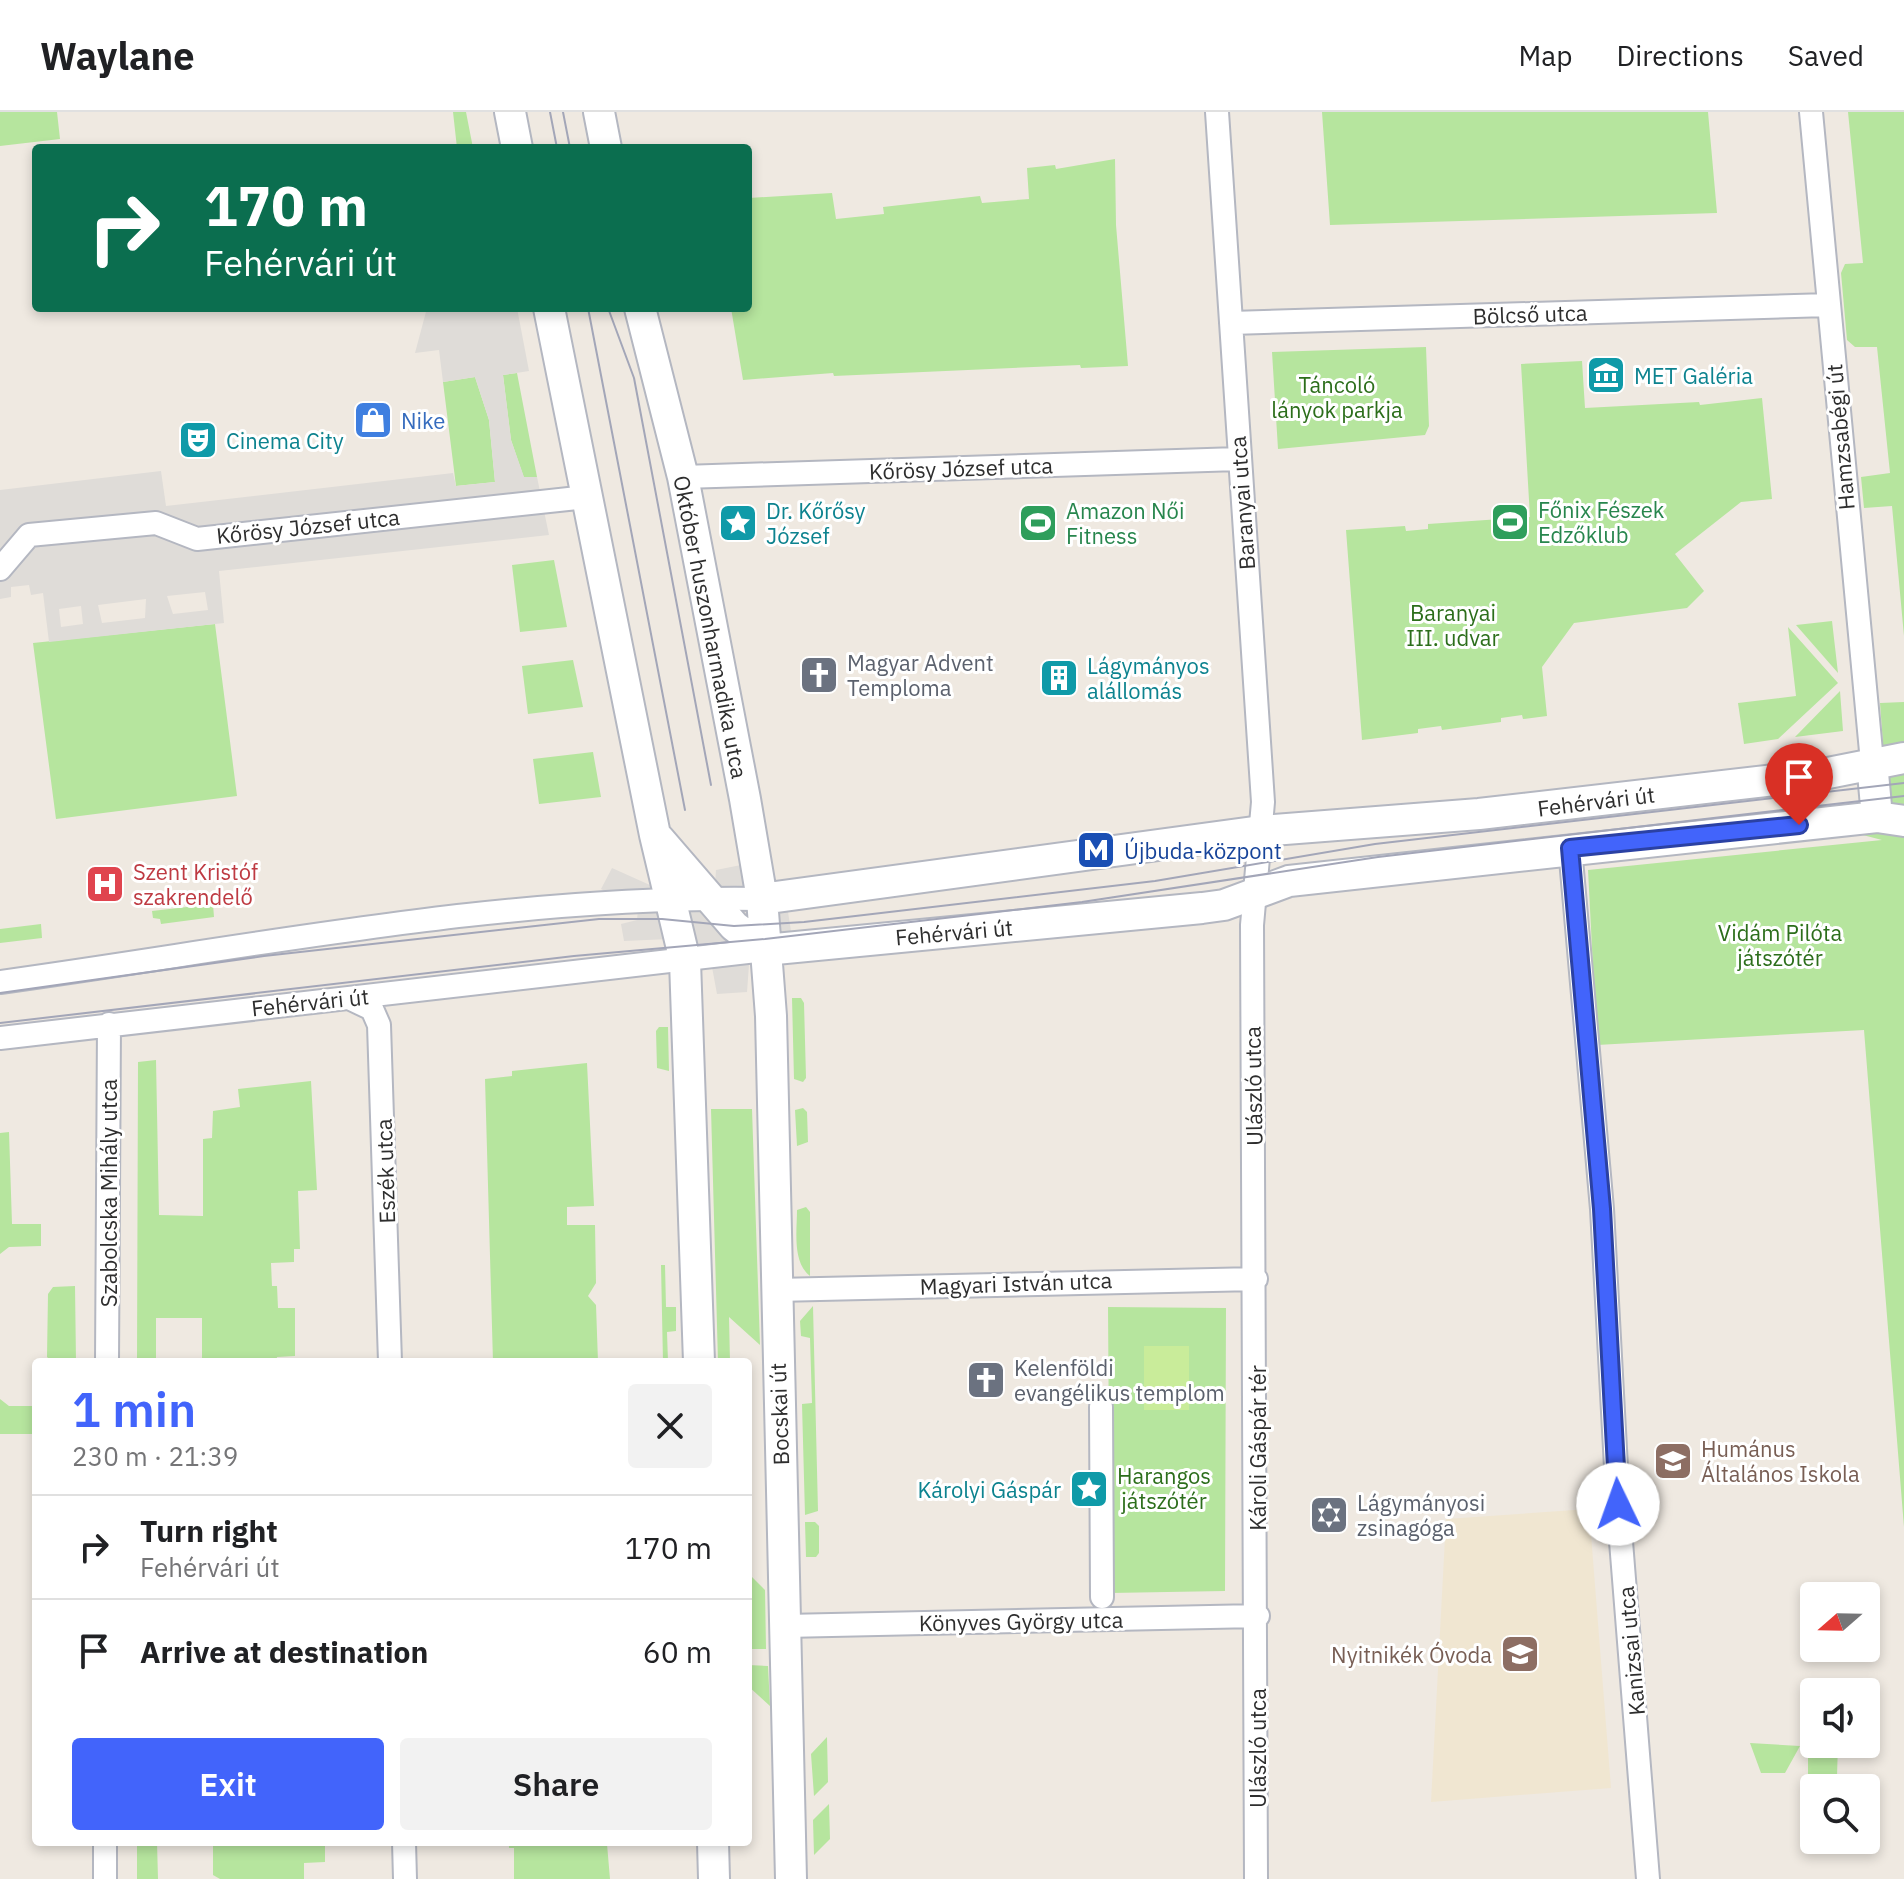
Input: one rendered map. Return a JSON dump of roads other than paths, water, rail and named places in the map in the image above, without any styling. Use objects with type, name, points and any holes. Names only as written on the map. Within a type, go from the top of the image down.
[{"type":"main road","points":[[510,112],[516,144]]},
{"type":"main road","points":[[599,112],[605,144]]},
{"type":"main road","points":[[550,312],[655,835],[685,961],[699,1358]]},
{"type":"main road","name":"Október huszonharmadika utca","points":[[641,312],[683,477],[762,899],[765,950]]},
{"type":"main road","name":"Fehérvári út","points":[[762,899],[1261,831],[1479,814],[1818,775],[1904,758]]},
{"type":"main road","points":[[1872,762],[1891,819]]},
{"type":"main road","name":"Fehérvári út","points":[[765,950],[1202,908],[1289,881],[1570,848],[1891,819]]},
{"type":"main road","points":[[655,835],[734,926],[765,950]]},
{"type":"main road","name":"Bocskai út","points":[[765,950],[771,1016],[791,1879]]},
{"type":"main road","points":[[713,1846],[714,1879]]},
{"type":"street","name":"Baranyai utca","points":[[1217,112],[1238,459],[1263,788],[1255,893]]},
{"type":"street","name":"Hamzsabégi út","points":[[1811,112],[1872,762]]},
{"type":"street","name":"Bölcső utca","points":[[1231,323],[1828,305]]},
{"type":"street","name":"Kőrösy József utca","points":[[683,477],[1238,459]]},
{"type":"street","name":"Kőrösy József utca","points":[[0,569],[29,535],[76,529],[156,523],[197,539],[587,497]]},
{"type":"street","name":"Kanizsai utca","points":[[1570,848],[1602,1209],[1618,1504],[1648,1879]]},
{"type":"street","name":"Ulászló utca","points":[[1255,893],[1252,941],[1256,1279]]},
{"type":"street","name":"Fehérvári út","points":[[0,982],[233,950],[288,936],[568,905],[710,898],[762,899]]},
{"type":"street","name":"Fehérvári út","points":[[0,1038],[765,950]]},
{"type":"street","name":"Eszék utca","points":[[348,997],[372,1009],[379,1025],[390,1358]]},
{"type":"street","name":"Szabolcska Mihály utca","points":[[107,1358],[109,1024]]},
{"type":"street","name":"Magyari István utca","points":[[776,1290],[1256,1279]]},
{"type":"street","name":"Károli Gáspár tér","points":[[1256,1279],[1258,1616]]},
{"type":"street","points":[[1101,1407],[1102,1597]]},
{"type":"street","name":"Ulászló utca","points":[[1256,1879],[1258,1616]]},
{"type":"street","name":"Könyves György utca","points":[[785,1626],[1258,1616]]},
{"type":"street","points":[[105,1846],[105,1879]]},
{"type":"street","points":[[404,1846],[405,1879]]},
{"type":"tram line","points":[[550,112],[556,144]]},
{"type":"tram line","points":[[563,112],[569,144]]},
{"type":"tram line","points":[[589,312],[685,810]]},
{"type":"tram line","points":[[609,312],[634,378],[711,785]]},
{"type":"tram line","points":[[0,993],[264,956],[599,919],[662,919],[734,926],[804,922],[1155,881],[1375,844],[1904,783]]},
{"type":"tram line","points":[[0,1023],[574,956],[765,939],[1082,902],[1378,857],[1904,796]]},
{"type":"place","name":"MET Galéria","points":[[1606,375]]},
{"type":"place","name":"Nike","points":[[373,420]]},
{"type":"place","name":"Cinema City","points":[[198,440]]},
{"type":"place","name":"Főnix Fészek Edzőklub","points":[[1510,522]]},
{"type":"place","name":"Dr. Kőrősy József","points":[[738,523]]},
{"type":"place","name":"Amazon Női Fitness","points":[[1038,523]]},
{"type":"place","name":"Magyar Advent Temploma","points":[[819,675]]},
{"type":"place","name":"Lágymányos alállomás","points":[[1059,678]]},
{"type":"place","name":"Újbuda-központ","points":[[1096,850]]},
{"type":"place","name":"Szent Kristóf szakrendelő","points":[[105,884]]},
{"type":"place","name":"Kelenföldi evangélikus templom","points":[[986,1380]]},
{"type":"place","name":"Humánus Általános Iskola","points":[[1673,1461]]},
{"type":"place","name":"Károlyi Gáspár","points":[[1089,1489]]},
{"type":"place","name":"Lágymányosi zsinagóga","points":[[1329,1515]]},
{"type":"place","name":"Nyitnikék Óvoda","points":[[1520,1654]]},
{"type":"park label","name":"Táncoló lányok parkja","points":[[1337,396]]},
{"type":"park label","name":"Baranyai III. udvar","points":[[1453,624]]},
{"type":"park label","name":"Vidám Pilóta játszótér","points":[[1780,944]]},
{"type":"park label","name":"Harangos játszótér","points":[[1164,1488]]}]
